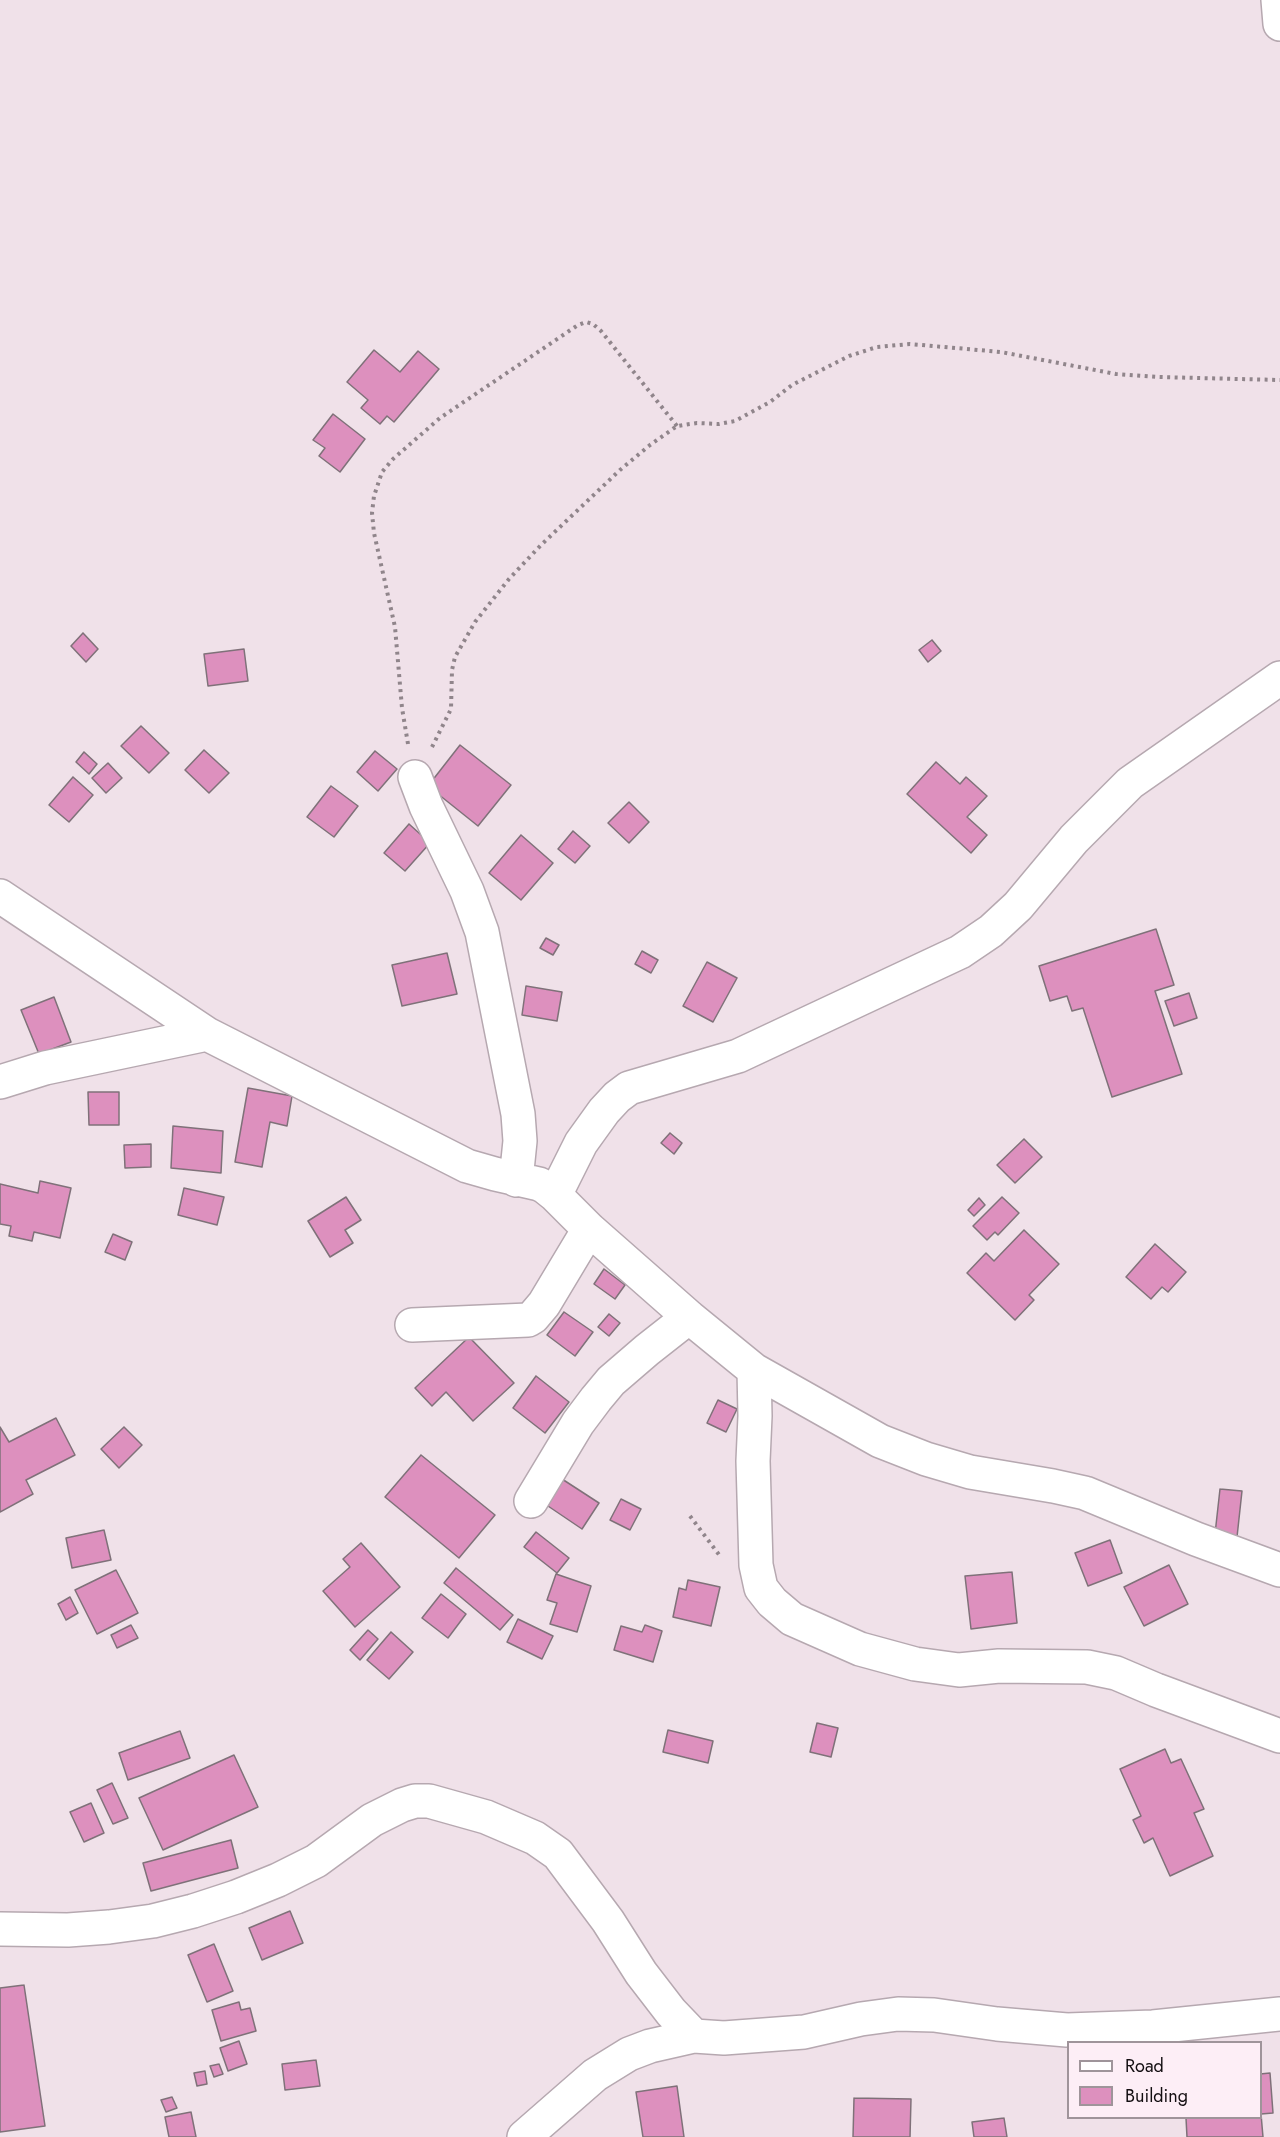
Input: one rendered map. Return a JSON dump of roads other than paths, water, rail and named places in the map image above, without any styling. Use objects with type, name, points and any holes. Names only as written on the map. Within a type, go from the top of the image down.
[{"type":"street","points":[[1278,0],[1280,24]]},
{"type":"street","points":[[555,1195],[581,1143],[604,1111],[623,1093],[640,1084],[738,1056],[960,952],[992,931],[1018,906],[1074,838],[1130,783],[1280,678]]},
{"type":"street","points":[[416,777],[426,806],[467,891],[482,932],[518,1114],[520,1141],[516,1180]]},
{"type":"street","points":[[0,896],[207,1034],[468,1166],[539,1184],[555,1195],[589,1229],[689,1317],[754,1370],[880,1441],[926,1459],[970,1472],[1085,1493],[1196,1539],[1280,1570]]},
{"type":"street","points":[[0,1082],[45,1068],[207,1034]]},
{"type":"street","points":[[412,1325],[528,1320],[540,1310],[589,1229]]},
{"type":"street","points":[[531,1501],[578,1423],[611,1381],[689,1317]]},
{"type":"street","points":[[754,1370],[753,1461],[756,1565],[761,1588],[772,1602],[792,1619],[860,1649],[915,1664],[959,1670],[1010,1666],[1088,1667],[1116,1673],[1280,1736]]},
{"type":"street","points":[[0,1929],[109,1928],[153,1921],[193,1911],[278,1880],[316,1862],[372,1820],[415,1801],[429,1801],[486,1817],[535,1838],[558,1854],[608,1921],[641,1973],[671,2012],[694,2036]]},
{"type":"street","points":[[524,2137],[595,2075],[629,2054],[650,2046],[694,2036],[723,2038],[804,2032],[861,2019],[898,2014],[934,2015],[997,2024],[1067,2030],[1153,2028],[1280,2014]]}]
